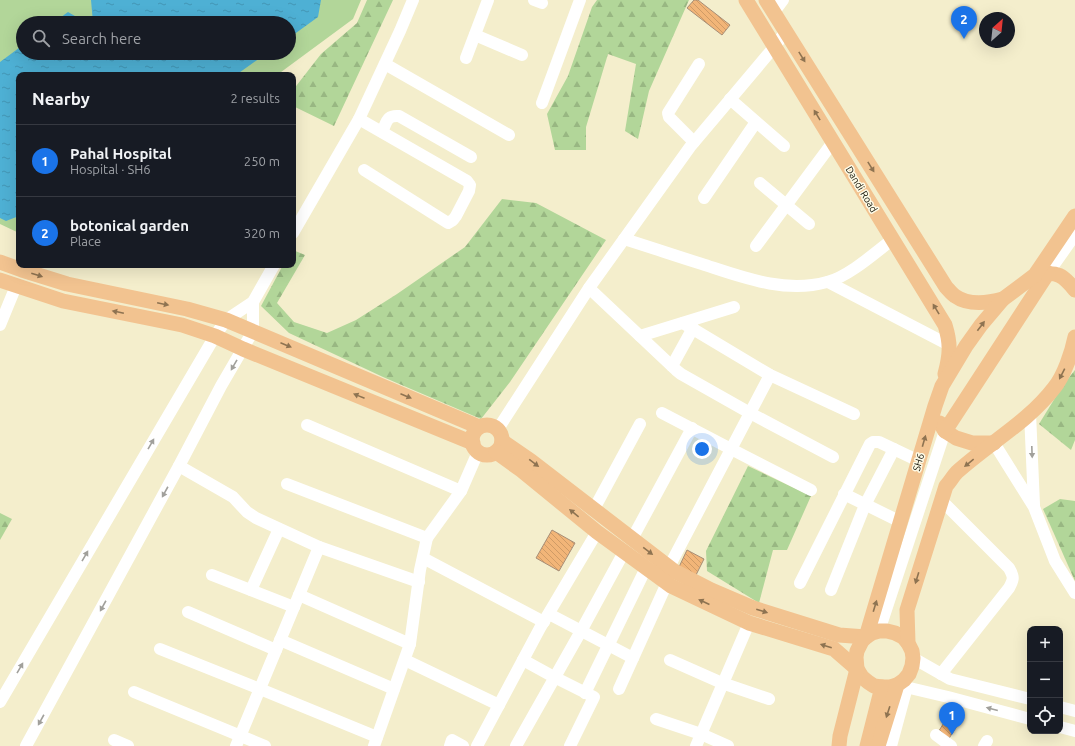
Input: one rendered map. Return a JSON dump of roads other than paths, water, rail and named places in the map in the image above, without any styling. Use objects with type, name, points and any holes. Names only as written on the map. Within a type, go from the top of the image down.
[{"type":"main road","name":"Dandi Road","points":[[746,0],[945,325],[949,337],[950,356],[942,386]]},
{"type":"main road","name":"Dandi Road","points":[[774,4],[786,31],[946,287],[956,297],[968,302],[985,303],[1003,299]]},
{"type":"main road","name":"SH6","points":[[839,746],[840,736],[860,673],[856,657],[857,651],[859,646],[873,634],[900,522],[942,386],[966,346],[1003,299],[1041,274],[1075,216]]},
{"type":"main road","points":[[0,262],[16,268]]},
{"type":"main road","points":[[16,268],[67,284],[187,309],[226,320],[479,428]]},
{"type":"main road","points":[[945,431],[1041,274],[1059,275],[1068,281],[1075,290]]},
{"type":"main road","points":[[0,280],[63,301],[182,325],[215,336],[476,447],[487,455],[492,455],[499,441]]},
{"type":"main road","points":[[908,644],[907,610],[946,486],[957,473],[1037,408],[1056,386],[1067,365],[1074,342]]},
{"type":"main road","points":[[935,406],[945,431],[956,438],[972,443],[994,443]]},
{"type":"main road","points":[[476,447],[473,435],[479,428],[489,425],[494,427],[499,441],[521,470],[597,532],[671,586],[749,623],[834,649],[874,686],[882,688],[902,686]]},
{"type":"main road","points":[[499,441],[531,461],[674,571],[711,590],[753,608],[838,635],[873,634],[887,631],[903,637],[912,650],[912,666],[909,674],[904,680],[883,743]]},
{"type":"main road","points":[[848,746],[860,673]]},
{"type":"main road","points":[[867,746],[882,688]]},
{"type":"street","points":[[296,228],[359,119],[413,0]]},
{"type":"street","points":[[466,58],[488,0]]},
{"type":"street","points":[[542,103],[580,0]]},
{"type":"street","points":[[499,441],[589,288],[694,142],[786,31]]},
{"type":"street","points":[[475,35],[522,55]]},
{"type":"street","points":[[385,64],[509,135]]},
{"type":"street","points":[[694,142],[669,117],[668,114],[699,64]]},
{"type":"street","points":[[730,99],[784,146]]},
{"type":"street","points":[[382,132],[389,117],[399,116],[471,157]]},
{"type":"street","points":[[359,119],[467,181],[470,186],[456,216],[448,223],[364,170]]},
{"type":"street","points":[[704,198],[756,122]]},
{"type":"street","points":[[756,246],[833,142]]},
{"type":"street","points":[[760,183],[787,204],[809,224]]},
{"type":"street","points":[[1041,274],[1075,235]]},
{"type":"street","points":[[624,239],[765,283],[787,286],[810,286],[828,282],[844,275],[893,239]]},
{"type":"street","points":[[0,702],[215,336],[226,320],[253,302],[272,268]]},
{"type":"street","points":[[828,282],[949,345]]},
{"type":"street","points":[[0,325],[16,286]]},
{"type":"street","points":[[589,288],[681,374],[833,457]]},
{"type":"street","points":[[26,746],[253,331],[253,302]]},
{"type":"street","points":[[640,336],[688,326],[734,307]]},
{"type":"street","points":[[672,366],[688,326]]},
{"type":"street","points":[[688,326],[770,375],[854,414]]},
{"type":"street","points":[[669,567],[770,375]]},
{"type":"street","points":[[662,413],[811,490]]},
{"type":"street","points":[[1030,413],[1034,507]]},
{"type":"street","points":[[594,509],[640,424]]},
{"type":"street","points":[[307,425],[461,491]]},
{"type":"street","points":[[632,539],[692,428]]},
{"type":"street","points":[[873,634],[945,431]]},
{"type":"street","points":[[800,583],[870,444],[876,441],[919,461]]},
{"type":"street","points":[[994,443],[1034,507],[1056,561],[1075,593]]},
{"type":"street","points":[[160,649],[260,689],[376,742],[410,644],[420,570],[427,538],[461,491],[476,447]]},
{"type":"street","points":[[831,590],[865,505],[894,449]]},
{"type":"street","points":[[180,466],[233,497],[247,512],[256,518],[319,547],[419,582]]},
{"type":"street","points":[[287,484],[427,538]]},
{"type":"street","points":[[844,494],[900,522]]},
{"type":"street","points":[[941,674],[1009,588],[1013,576],[1009,568],[942,500]]},
{"type":"street","points":[[251,590],[279,529]]},
{"type":"street","points":[[477,746],[540,628],[597,532]]},
{"type":"street","points":[[238,741],[319,547]]},
{"type":"street","points":[[516,746],[624,552]]},
{"type":"street","points":[[422,558],[546,618],[581,631],[633,658]]},
{"type":"street","points":[[585,693],[646,568]]},
{"type":"street","points":[[212,575],[294,607]]},
{"type":"street","points":[[619,689],[667,583]]},
{"type":"street","points":[[299,594],[410,644]]},
{"type":"street","points":[[188,612],[394,689]]},
{"type":"street","points":[[696,746],[749,623]]},
{"type":"street","points":[[913,658],[950,679],[1027,698]]},
{"type":"street","points":[[405,660],[499,705]]},
{"type":"street","points":[[523,660],[594,697],[570,746]]},
{"type":"street","points":[[670,660],[722,683],[769,698]]},
{"type":"street","points":[[902,686],[1027,717]]},
{"type":"street","points":[[134,692],[238,741],[265,746]]},
{"type":"street","points":[[1063,708],[1075,711]]},
{"type":"street","points":[[656,719],[701,734],[728,746]]},
{"type":"street","points":[[1063,728],[1075,731]]},
{"type":"street","points":[[936,736],[951,746]]},
{"type":"street","points":[[114,740],[128,746]]},
{"type":"street","points":[[450,746],[452,740],[463,746]]},
{"type":"water","points":[[91,0],[321,0],[318,17],[296,33],[296,16],[92,16]]},
{"type":"water","points":[[68,12],[75,16],[63,16]]},
{"type":"water","points":[[16,50],[16,60],[257,60],[240,72],[16,72],[16,217],[6,221],[0,218],[0,62]]},
{"type":"place","name":"botonical garden","points":[[964,39]]},
{"type":"place","name":"Pahal Hospital","points":[[952,735]]}]
